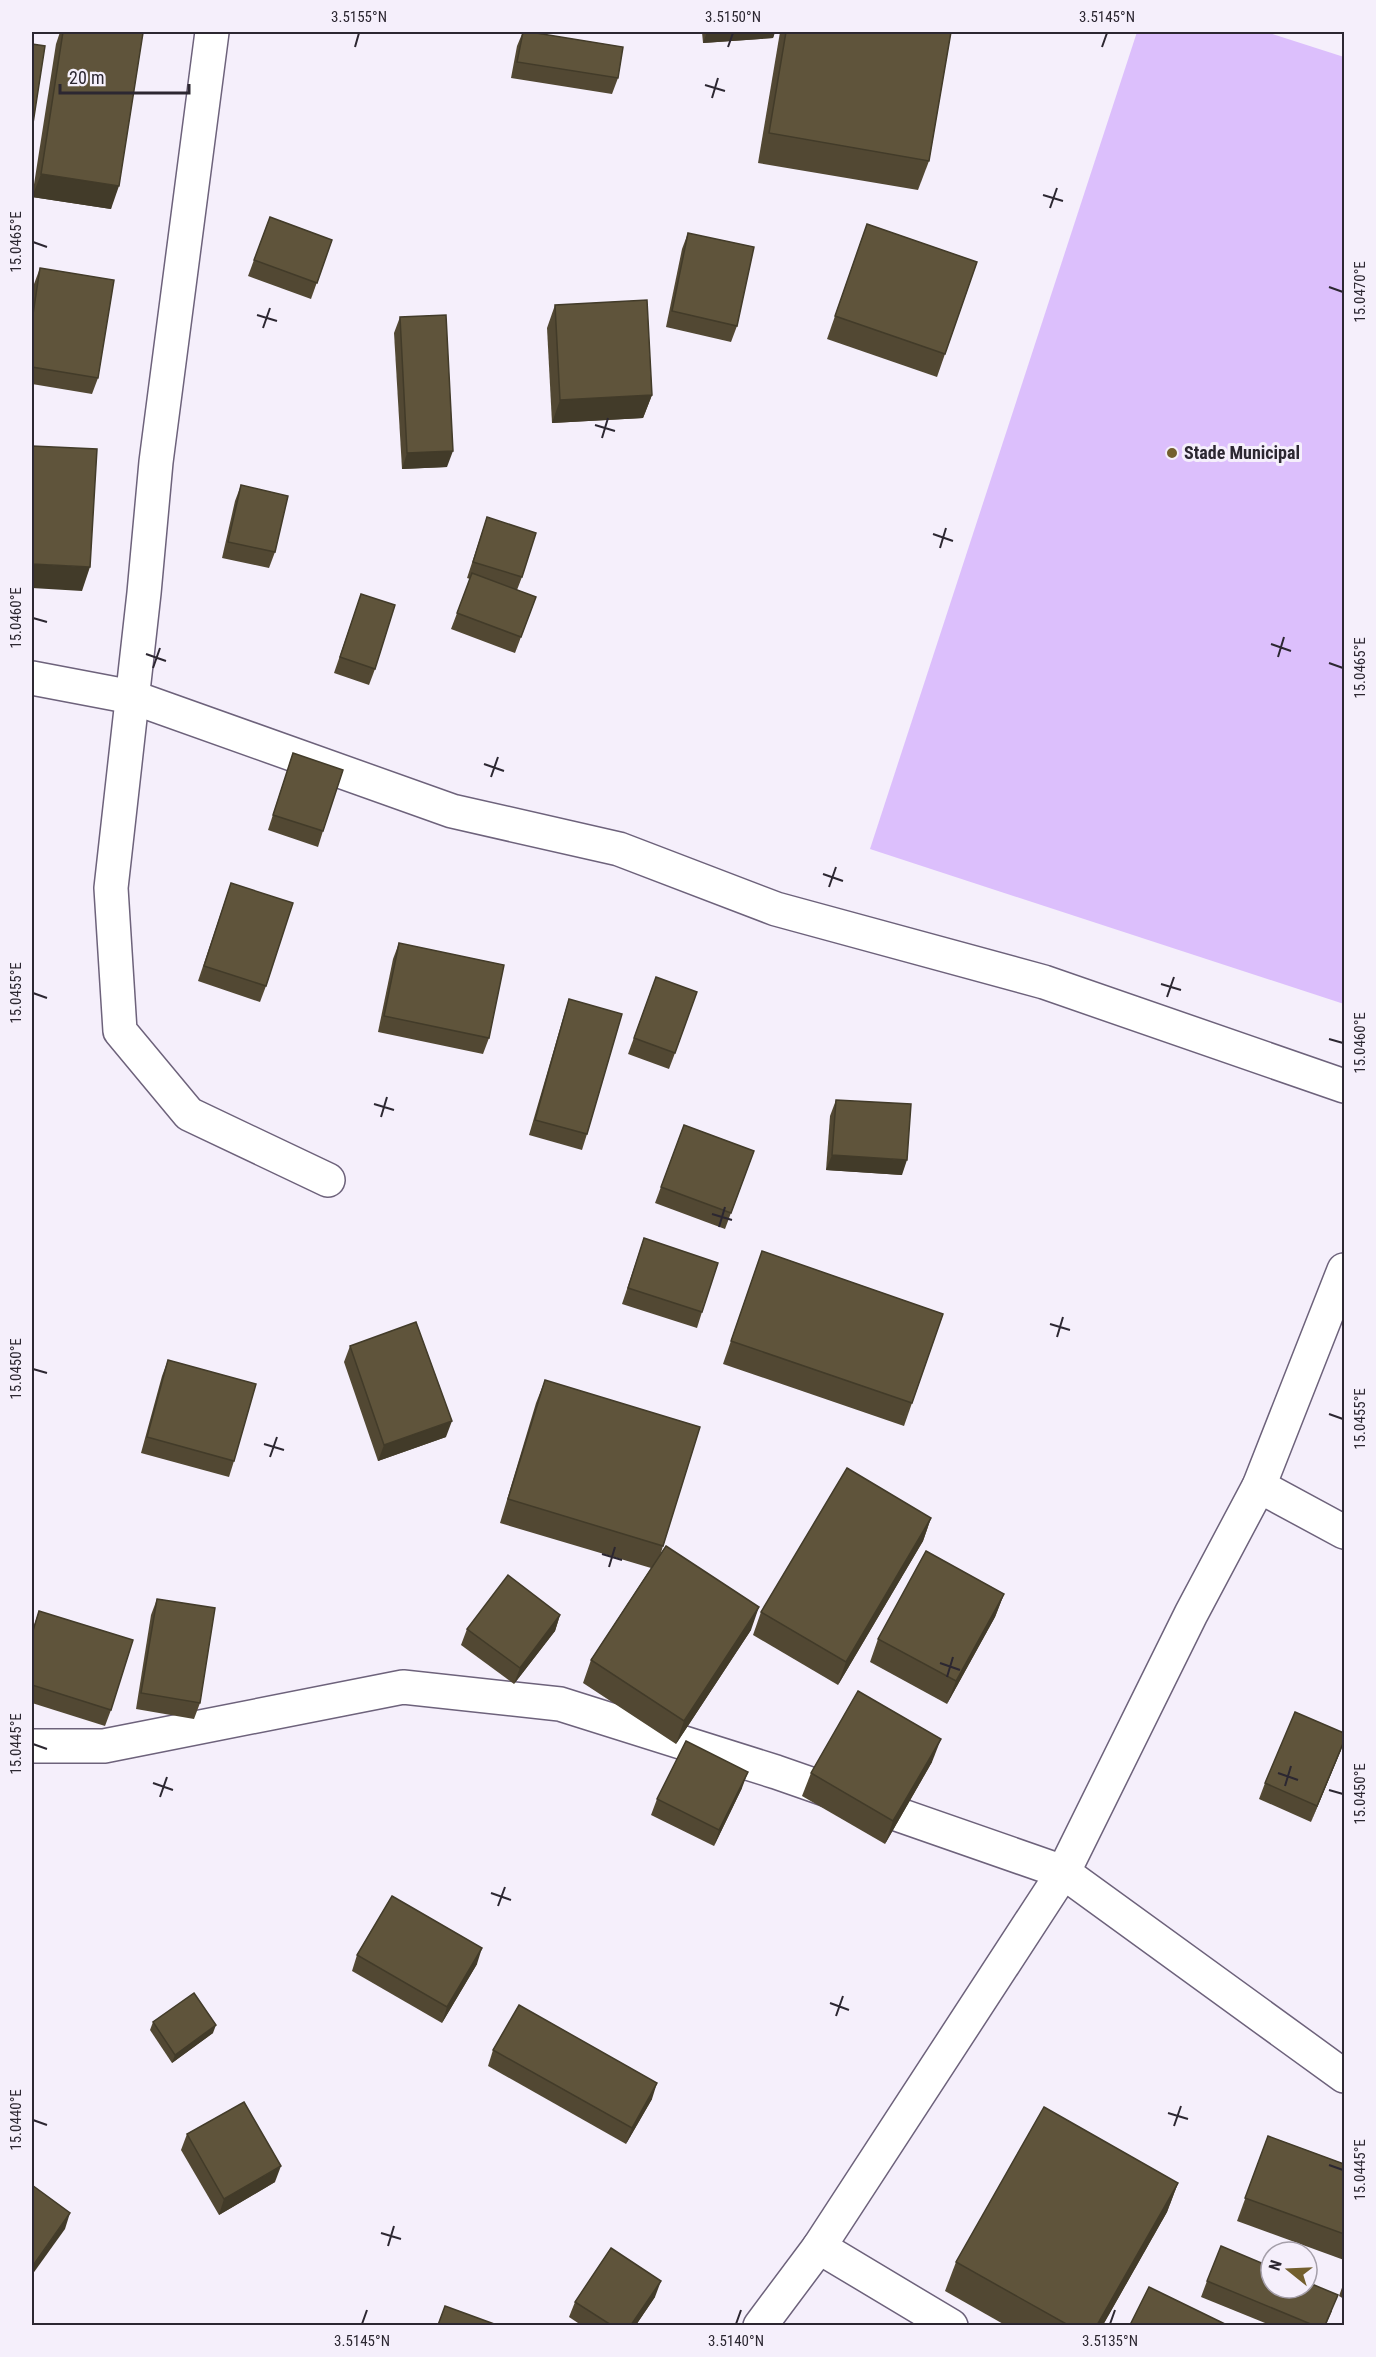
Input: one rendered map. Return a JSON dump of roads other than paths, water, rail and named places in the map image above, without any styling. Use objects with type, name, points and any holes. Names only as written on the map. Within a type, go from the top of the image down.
[{"type":"street","points":[[212,32],[156,462],[144,593],[111,888],[120,1031],[189,1114],[328,1180]]},
{"type":"street","points":[[32,678],[132,697],[452,811],[619,849],[776,909],[1044,982],[1344,1086]]},
{"type":"street","points":[[760,2325],[819,2247],[1063,1872],[1191,1614],[1259,1486],[1344,1270]]},
{"type":"street","points":[[1259,1486],[1344,1532]]},
{"type":"street","points":[[32,1746],[104,1746],[403,1687],[560,1704],[776,1772],[1063,1872],[1344,2076]]},
{"type":"street","points":[[819,2247],[951,2325]]},
{"type":"place","name":"Stade Municipal","points":[[1172,453]]}]
